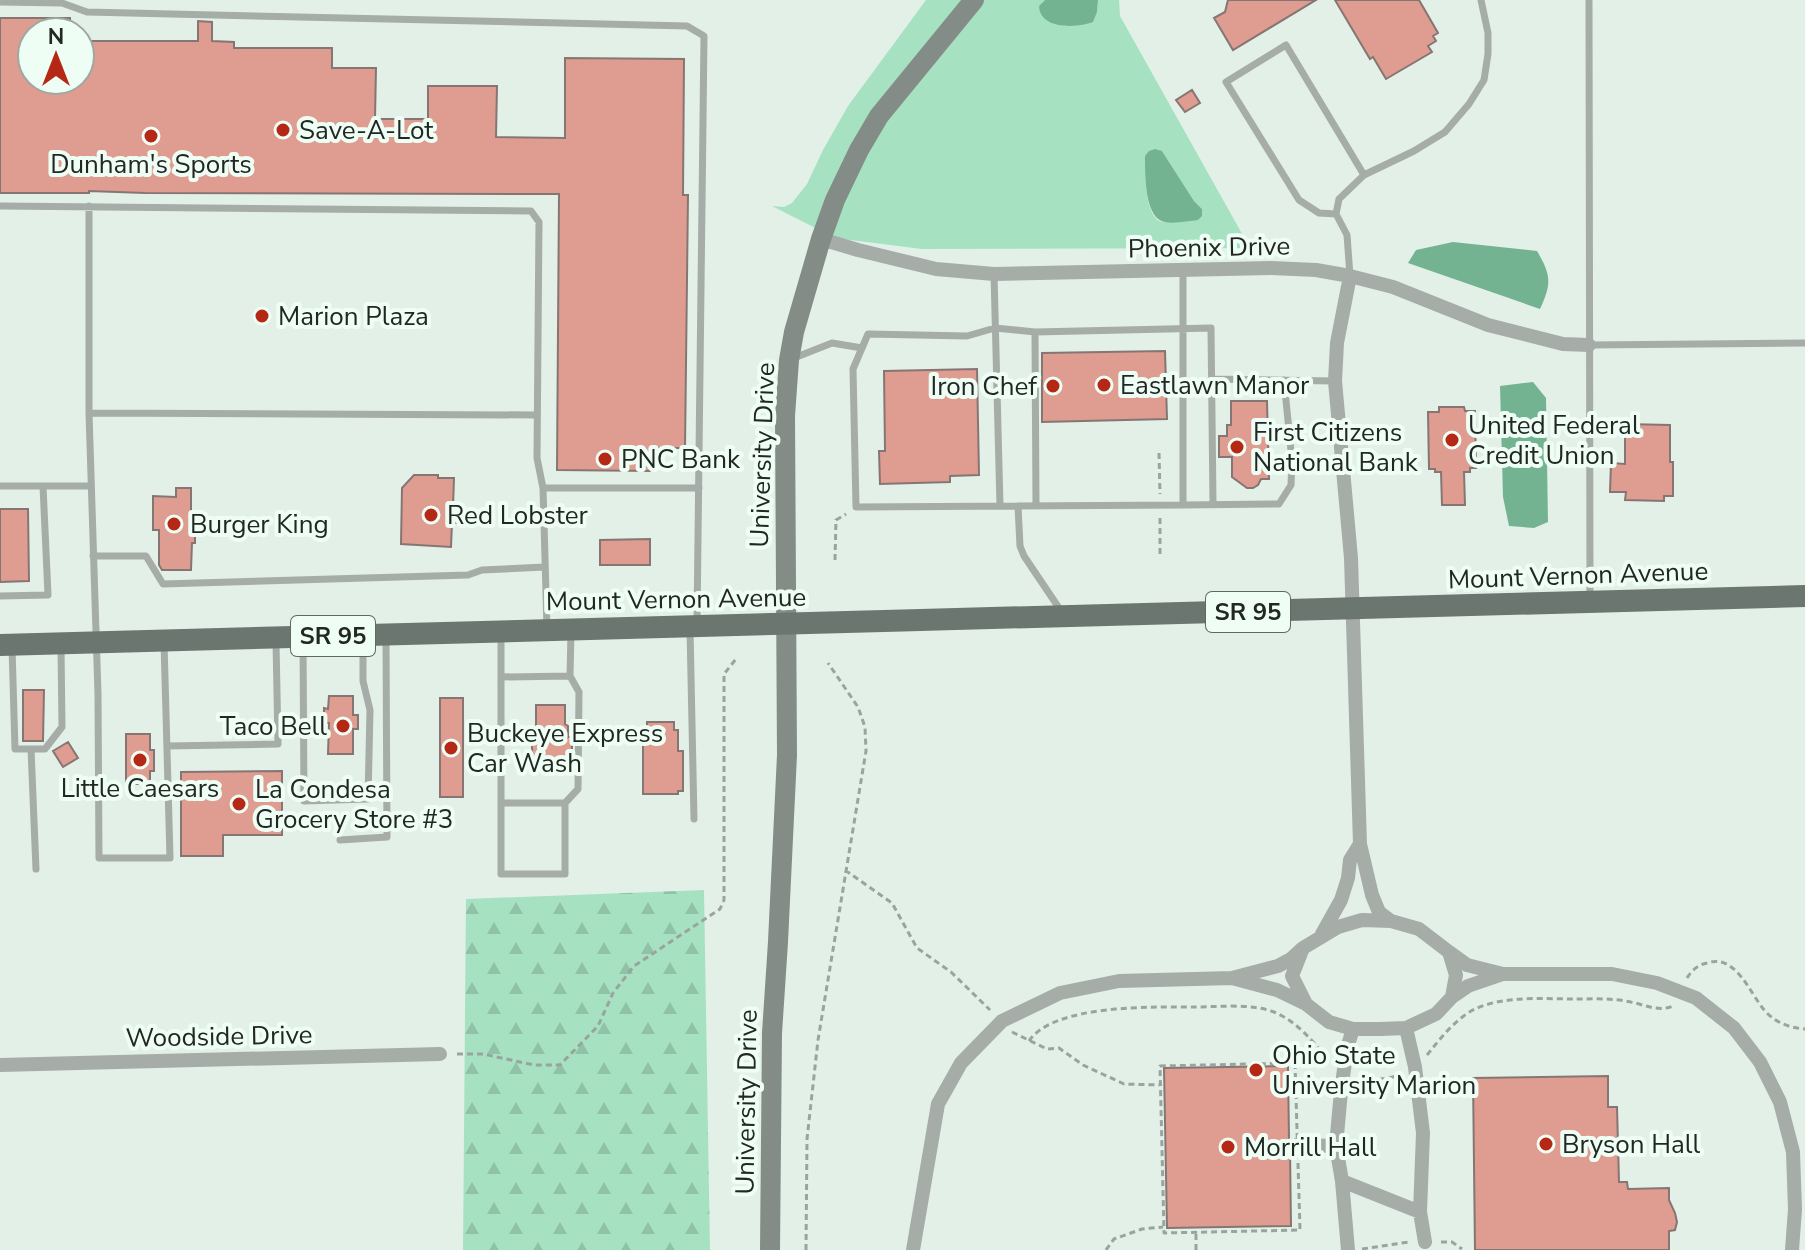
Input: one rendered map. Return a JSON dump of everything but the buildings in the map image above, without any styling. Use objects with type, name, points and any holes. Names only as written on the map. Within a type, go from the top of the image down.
[{"type":"main road","name":"Mount Vernon Avenue","points":[[6,645],[1805,596]]},
{"type":"street","name":"University Drive","points":[[770,1250],[772,1033],[787,755],[785,416],[789,360],[821,239],[835,200],[859,150],[879,116],[974,0]]},
{"type":"street","name":"Phoenix Drive","points":[[821,239],[936,269],[994,274],[1271,268],[1316,270],[1393,287],[1488,325],[1563,344],[1589,345]]},
{"type":"street","points":[[1350,276],[1337,343],[1335,381],[1354,610],[1360,844],[1372,895],[1379,912],[1391,921]]},
{"type":"street","points":[[1320,938],[1341,900],[1350,860],[1360,844]]},
{"type":"street","points":[[913,1250],[938,1104],[961,1063],[1002,1021],[1060,993],[1119,981],[1232,978],[1278,966],[1338,927],[1362,920],[1391,921],[1419,929],[1467,965],[1503,974],[1612,974],[1657,983],[1696,998],[1734,1028],[1760,1062],[1780,1102],[1793,1152],[1795,1209],[1792,1250]]},
{"type":"street","points":[[1303,948],[1292,976],[1306,1004]]},
{"type":"street","points":[[1449,952],[1456,975],[1452,997]]},
{"type":"street","points":[[1232,978],[1277,990],[1306,1004],[1329,1022],[1353,1029],[1406,1028],[1436,1014],[1468,986],[1503,974]]},
{"type":"street","points":[[1406,1028],[1415,1067],[1423,1133],[1420,1212],[1425,1242]]},
{"type":"street","points":[[1348,1250],[1336,1146],[1347,1048],[1353,1029]]},
{"type":"street","name":"Woodside Drive","points":[[0,1065],[440,1054]]},
{"type":"street","points":[[1297,1145],[1336,1146]]},
{"type":"street","points":[[1342,1181],[1420,1212]]},
{"type":"lane","points":[[1350,276],[1347,235],[1336,214],[1339,199],[1364,175],[1445,132],[1469,104],[1484,80],[1488,54],[1488,33],[1481,0]]},
{"type":"lane","points":[[1589,0],[1590,603]]},
{"type":"lane","points":[[0,2],[62,3],[87,12],[687,26],[704,36],[699,488],[694,626],[694,819]]},
{"type":"lane","points":[[1336,214],[1319,213],[1299,200],[1226,82],[1286,45],[1364,175]]},
{"type":"lane","points":[[0,206],[531,211],[539,222],[537,458],[543,488],[547,630]]},
{"type":"lane","points":[[89,206],[89,413],[98,694],[99,858],[170,858],[164,640]]},
{"type":"lane","points":[[1183,271],[1183,505]]},
{"type":"lane","points":[[994,274],[1000,506]]},
{"type":"lane","points":[[1213,504],[1211,328],[1035,332],[995,328],[967,336],[868,334],[853,369],[856,507],[1279,504],[1291,485],[1292,461],[1284,380]]},
{"type":"lane","points":[[1035,332],[1036,506]]},
{"type":"lane","points":[[789,360],[832,343],[862,348]]},
{"type":"lane","points":[[1589,345],[1805,343]]},
{"type":"lane","points":[[1212,379],[1335,381]]},
{"type":"lane","points":[[89,413],[537,415]]},
{"type":"lane","points":[[0,486],[91,486]]},
{"type":"lane","points":[[0,596],[48,595],[43,486]]},
{"type":"lane","points":[[543,488],[699,488]]},
{"type":"lane","points":[[1018,506],[1020,546],[1024,556],[1065,616]]},
{"type":"lane","points":[[93,556],[146,556],[163,584],[468,575],[482,570],[545,567]]},
{"type":"lane","points":[[501,631],[501,874],[565,874],[565,803],[578,789],[579,692],[570,676],[571,630]]},
{"type":"lane","points":[[303,637],[304,801],[368,799],[370,710],[363,681],[363,635]]},
{"type":"lane","points":[[340,840],[387,837],[386,635]]},
{"type":"lane","points":[[167,746],[278,744],[276,637]]},
{"type":"lane","points":[[6,645],[15,749],[45,749],[62,727],[60,643]]},
{"type":"lane","points":[[501,677],[570,676]]},
{"type":"lane","points":[[31,749],[36,869]]},
{"type":"lane","points":[[501,803],[565,803]]},
{"type":"path","points":[[835,560],[836,520],[856,507]]},
{"type":"path","points":[[440,1054],[483,1054],[534,1065],[560,1065],[598,1026],[613,993],[634,966],[720,909],[724,900],[724,674],[736,659]]},
{"type":"path","points":[[806,1250],[807,1139],[818,1040],[866,751],[865,727],[858,707],[828,663]]},
{"type":"path","points":[[845,870],[892,903],[917,948],[951,972],[1014,1034],[1047,1049],[1059,1048],[1083,1065],[1124,1084],[1161,1085]]},
{"type":"path","points":[[1687,979],[1691,971],[1699,966],[1722,961],[1733,967],[1765,1011],[1779,1023],[1805,1029]]},
{"type":"path","points":[[1295,1063],[1300,1230],[1164,1233],[1161,1085],[1160,1066],[1295,1063]]},
{"type":"path","points":[[1106,1250],[1114,1239],[1142,1229],[1164,1227]]},
{"type":"path","points":[[1196,1232],[1196,1250]]},
{"type":"path","points":[[1442,1242],[1443,1250]]},
{"type":"green space","points":[[926,0],[1045,0],[1039,7],[1097,12],[1098,0],[1119,0],[1120,16],[1250,248],[922,249],[835,238],[772,206],[784,207],[792,203],[807,184],[848,106]],"holes":[[[1162,151],[1202,209],[1172,221],[1157,219],[1147,194],[1145,156]]]},
{"type":"green space","points":[[704,890],[710,1250],[463,1250],[466,899]]},
{"type":"shaded area","points":[[1045,0],[1098,0],[1097,12],[1093,22],[1060,25],[1041,14],[1039,6]]},
{"type":"shaded area","points":[[1155,149],[1162,151],[1202,209],[1198,220],[1165,222],[1153,213],[1147,194],[1145,156]]},
{"type":"shaded area","points":[[1453,242],[1537,251],[1548,279],[1540,309],[1408,263],[1416,250]]},
{"type":"shaded area","points":[[1533,382],[1546,398],[1548,522],[1534,528],[1509,526],[1503,497],[1500,386]]},
{"type":"place","name":"Save-A-Lot","points":[[283,130]]},
{"type":"place","name":"Dunham's Sports","points":[[151,136]]},
{"type":"place","name":"Marion Plaza","points":[[262,316]]},
{"type":"place","name":"Eastlawn Manor","points":[[1104,385]]},
{"type":"place","name":"Iron Chef","points":[[1053,386]]},
{"type":"place","name":"United Federal Credit Union","points":[[1452,440]]},
{"type":"place","name":"First Citizens National Bank","points":[[1237,447]]},
{"type":"place","name":"PNC Bank","points":[[605,459]]},
{"type":"place","name":"Red Lobster","points":[[431,515]]},
{"type":"place","name":"Burger King","points":[[174,524]]},
{"type":"place","name":"Taco Bell","points":[[343,726]]},
{"type":"place","name":"Buckeye Express Car Wash","points":[[451,748]]},
{"type":"place","name":"Little Caesars","points":[[140,760]]},
{"type":"place","name":"La Condesa Grocery Store #3","points":[[239,804]]},
{"type":"place","name":"Ohio State University Marion","points":[[1256,1070]]},
{"type":"place","name":"Bryson Hall","points":[[1546,1144]]},
{"type":"place","name":"Morrill Hall","points":[[1228,1147]]}]
